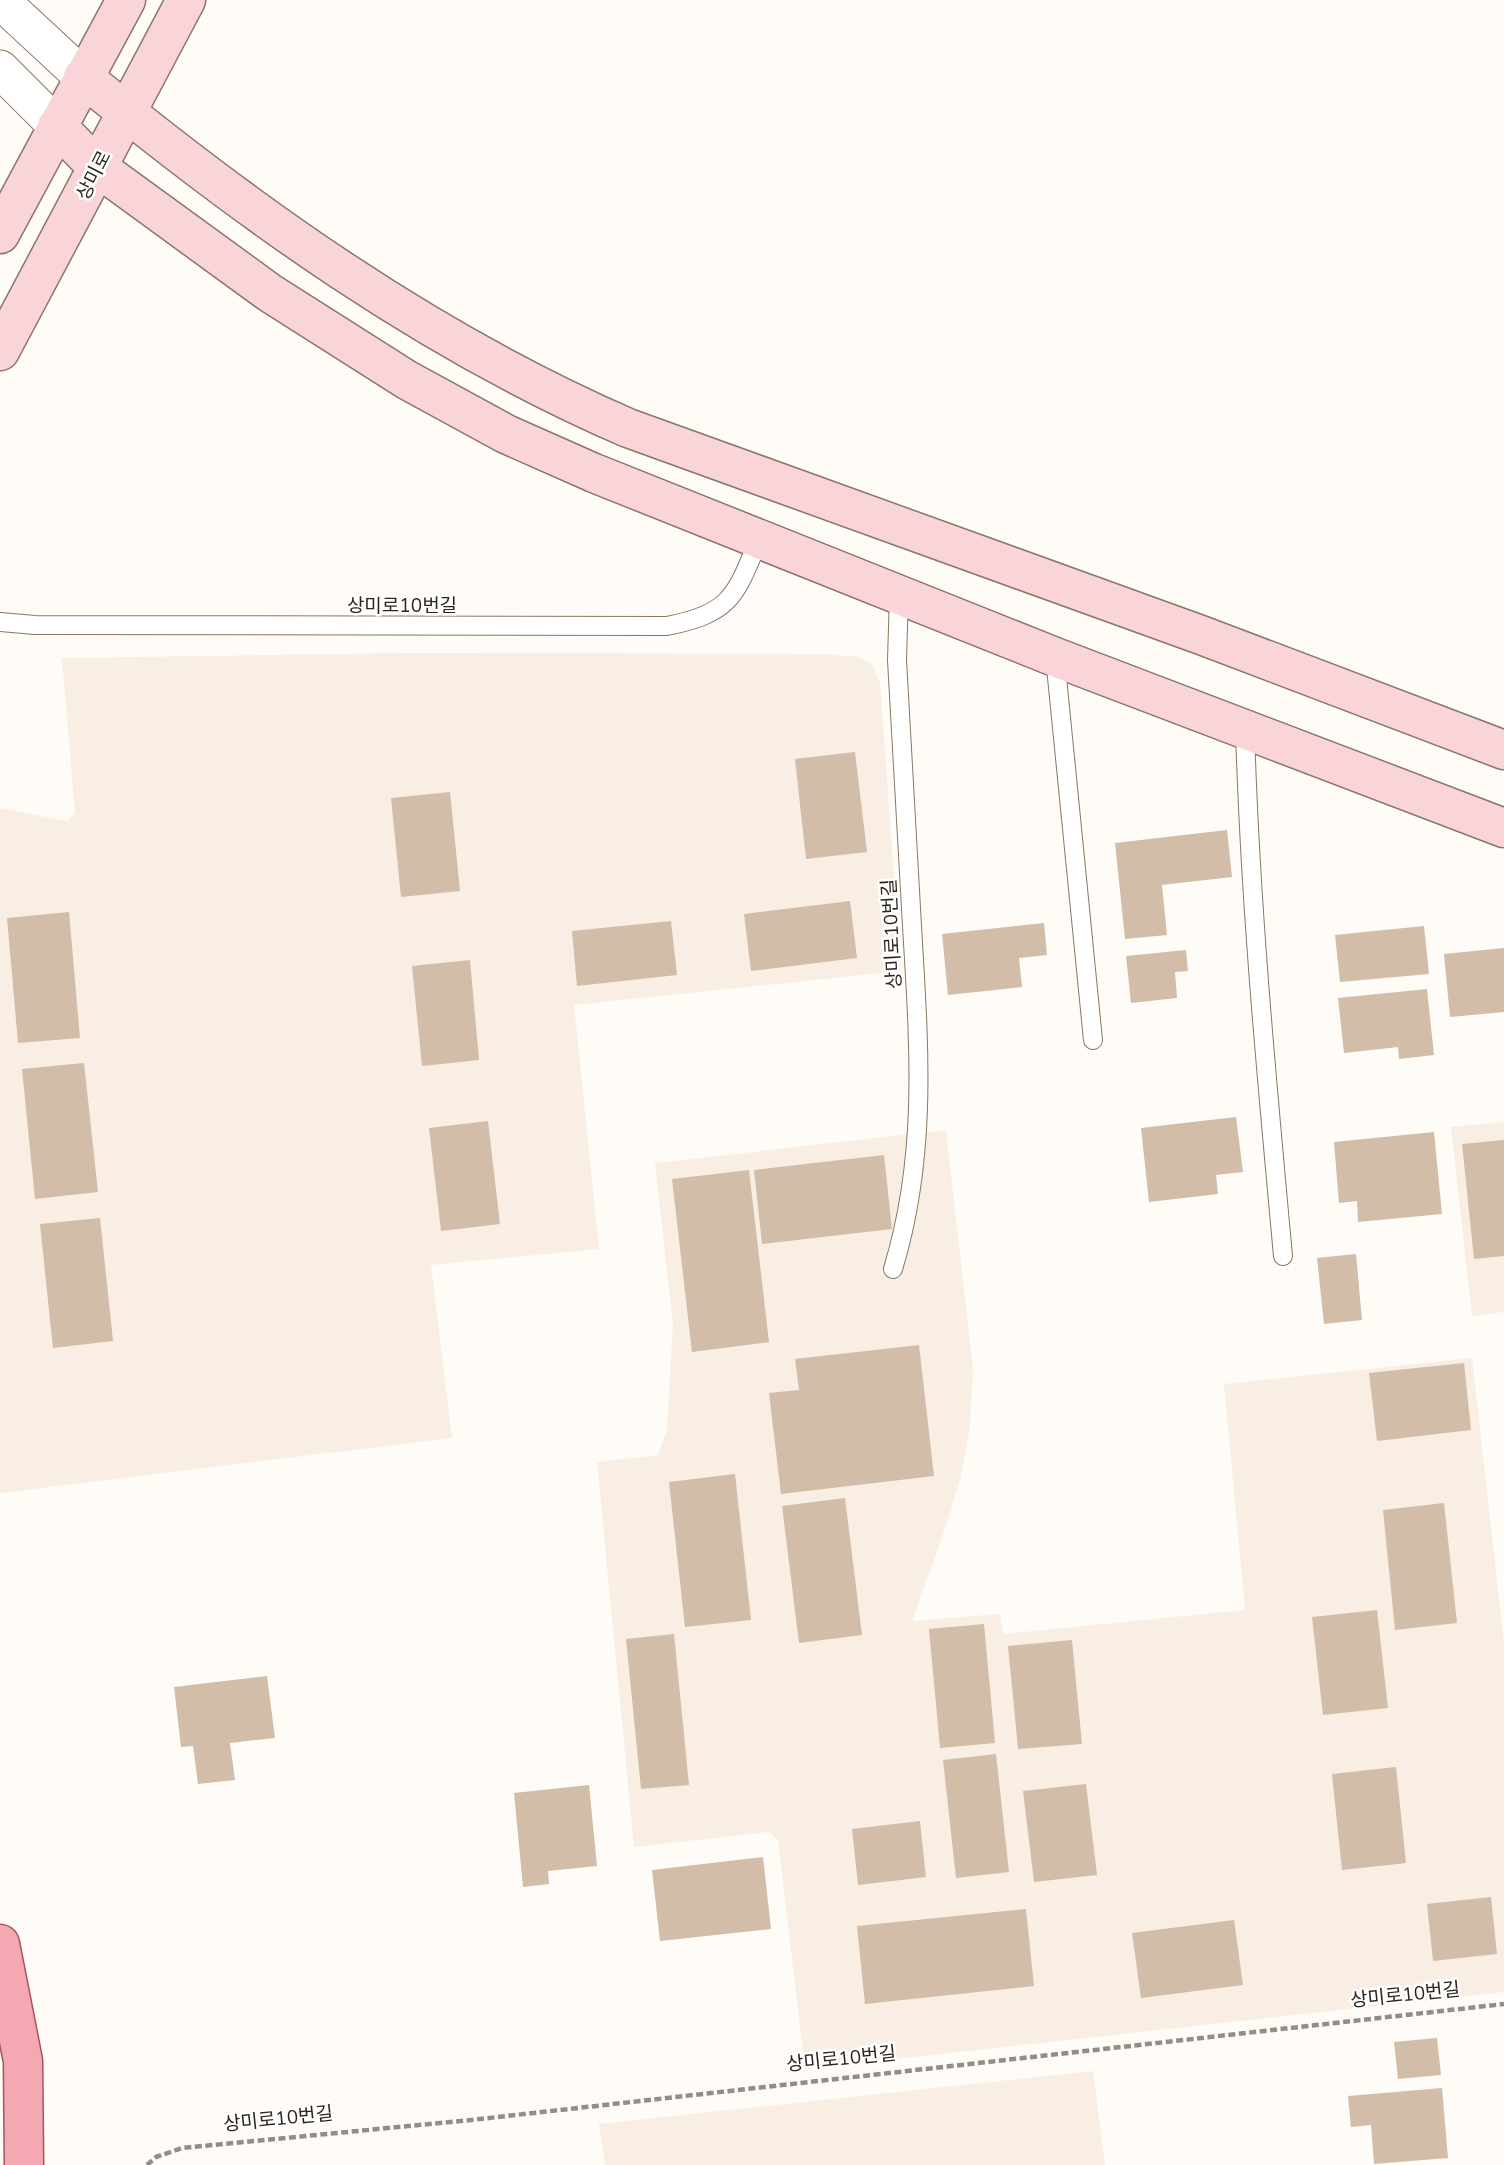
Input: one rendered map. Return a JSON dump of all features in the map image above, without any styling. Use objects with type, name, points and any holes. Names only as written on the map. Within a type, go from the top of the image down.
[{"type":"main road","points":[[0,1944],[23,2061],[24,2165]]},
{"type":"street","points":[[0,0],[83,77],[125,111],[302,242],[473,354],[548,394],[628,428],[1201,635],[1504,750]]},
{"type":"street","points":[[0,234],[127,0]]},
{"type":"street","name":"상미로","points":[[0,351],[186,0]]},
{"type":"street","points":[[0,69],[97,167],[270,293],[407,380],[506,434],[1055,657],[1504,828]]},
{"type":"lane","name":"상미로10번길","points":[[0,622],[35,625],[667,626],[712,615],[727,601],[740,586],[759,539]]},
{"type":"lane","name":"상미로10번길","points":[[893,1269],[908,1220],[915,1174],[919,1093],[897,660],[899,594]]},
{"type":"lane","points":[[1055,657],[1093,1040]]},
{"type":"lane","points":[[1245,729],[1248,826],[1258,976],[1283,1256]]},
{"type":"path","name":"상미로10번길","points":[[147,2165],[156,2157],[183,2148],[485,2118],[1504,2004]]},
{"type":"shaded area","points":[[412,653],[825,654],[859,657],[872,665],[880,683],[901,971],[574,1005],[599,1249],[431,1265],[452,1438],[0,1493],[0,808],[67,821],[75,813],[62,658]]},
{"type":"shaded area","points":[[1504,1122],[1504,1312],[1472,1316],[1451,1127]]},
{"type":"shaded area","points":[[946,1130],[973,1369],[970,1427],[960,1480],[912,1621],[1000,1614],[1003,1634],[1245,1610],[1224,1384],[1472,1358],[1504,1643],[1504,1992],[805,2069],[778,1840],[769,1832],[634,1847],[597,1462],[658,1455],[667,1429],[673,1325],[655,1163]]},
{"type":"shaded area","points":[[1093,2071],[1105,2165],[605,2165],[599,2124]]},
{"type":"building","points":[[855,752],[867,852],[806,859],[795,759]]},
{"type":"building","points":[[450,792],[460,891],[401,897],[391,798]]},
{"type":"building","points":[[1227,830],[1232,877],[1162,885],[1167,935],[1125,939],[1115,843]]},
{"type":"building","points":[[850,901],[857,958],[751,971],[744,914]]},
{"type":"building","points":[[69,912],[80,1038],[18,1043],[7,918]]},
{"type":"building","points":[[671,921],[677,975],[577,986],[572,931]]},
{"type":"building","points":[[1044,923],[1047,955],[1019,958],[1022,987],[948,995],[942,934]]},
{"type":"building","points":[[1424,926],[1429,974],[1340,982],[1335,935]]},
{"type":"building","points":[[1504,948],[1504,1012],[1450,1017],[1444,954]]},
{"type":"building","points":[[1186,950],[1188,971],[1175,972],[1177,998],[1131,1003],[1126,956]]},
{"type":"building","points":[[470,960],[479,1060],[422,1066],[412,966]]},
{"type":"building","points":[[1427,989],[1434,1055],[1399,1059],[1398,1047],[1344,1053],[1338,998]]},
{"type":"building","points":[[84,1063],[98,1192],[35,1199],[22,1069]]},
{"type":"building","points":[[1236,1117],[1243,1172],[1216,1175],[1218,1194],[1149,1202],[1141,1128]]},
{"type":"building","points":[[488,1121],[500,1224],[441,1231],[429,1128]]},
{"type":"building","points":[[1434,1132],[1442,1214],[1358,1222],[1357,1201],[1339,1203],[1334,1142]]},
{"type":"building","points":[[1504,1140],[1504,1256],[1474,1259],[1462,1144]]},
{"type":"building","points":[[884,1155],[892,1229],[762,1244],[754,1170]]},
{"type":"building","points":[[749,1170],[769,1342],[692,1352],[672,1179]]},
{"type":"building","points":[[100,1218],[113,1341],[53,1348],[40,1224]]},
{"type":"building","points":[[1356,1254],[1362,1320],[1324,1324],[1317,1258]]},
{"type":"building","points":[[919,1345],[934,1476],[781,1494],[769,1393],[799,1390],[795,1359]]},
{"type":"building","points":[[1464,1363],[1471,1430],[1377,1441],[1369,1373]]},
{"type":"building","points":[[735,1474],[751,1620],[685,1627],[669,1482]]},
{"type":"building","points":[[845,1498],[862,1635],[799,1643],[782,1506]]},
{"type":"building","points":[[1444,1503],[1457,1623],[1395,1630],[1383,1510]]},
{"type":"building","points":[[1377,1610],[1388,1708],[1323,1715],[1312,1617]]},
{"type":"building","points":[[984,1624],[995,1743],[940,1748],[929,1629]]},
{"type":"building","points":[[674,1634],[689,1785],[641,1789],[626,1639]]},
{"type":"building","points":[[1072,1640],[1082,1744],[1018,1749],[1008,1646]]},
{"type":"building","points":[[267,1676],[275,1738],[230,1743],[235,1780],[198,1784],[193,1746],[181,1747],[174,1687]]},
{"type":"building","points":[[996,1754],[1009,1872],[956,1878],[943,1760]]},
{"type":"building","points":[[1396,1767],[1406,1863],[1342,1870],[1332,1774]]},
{"type":"building","points":[[1086,1784],[1097,1875],[1034,1882],[1023,1791]]},
{"type":"building","points":[[589,1785],[597,1866],[548,1871],[549,1884],[523,1887],[514,1793]]},
{"type":"building","points":[[920,1821],[926,1877],[858,1885],[852,1829]]},
{"type":"building","points":[[763,1857],[771,1929],[660,1941],[652,1870]]},
{"type":"building","points":[[1491,1897],[1497,1954],[1433,1961],[1427,1904]]},
{"type":"building","points":[[1026,1909],[1034,1986],[865,2004],[857,1926]]},
{"type":"building","points":[[1234,1920],[1243,1985],[1141,1998],[1132,1933]]},
{"type":"building","points":[[1437,2038],[1441,2075],[1398,2079],[1394,2042]]},
{"type":"building","points":[[1442,2088],[1448,2158],[1374,2164],[1371,2125],[1351,2127],[1348,2096]]}]
